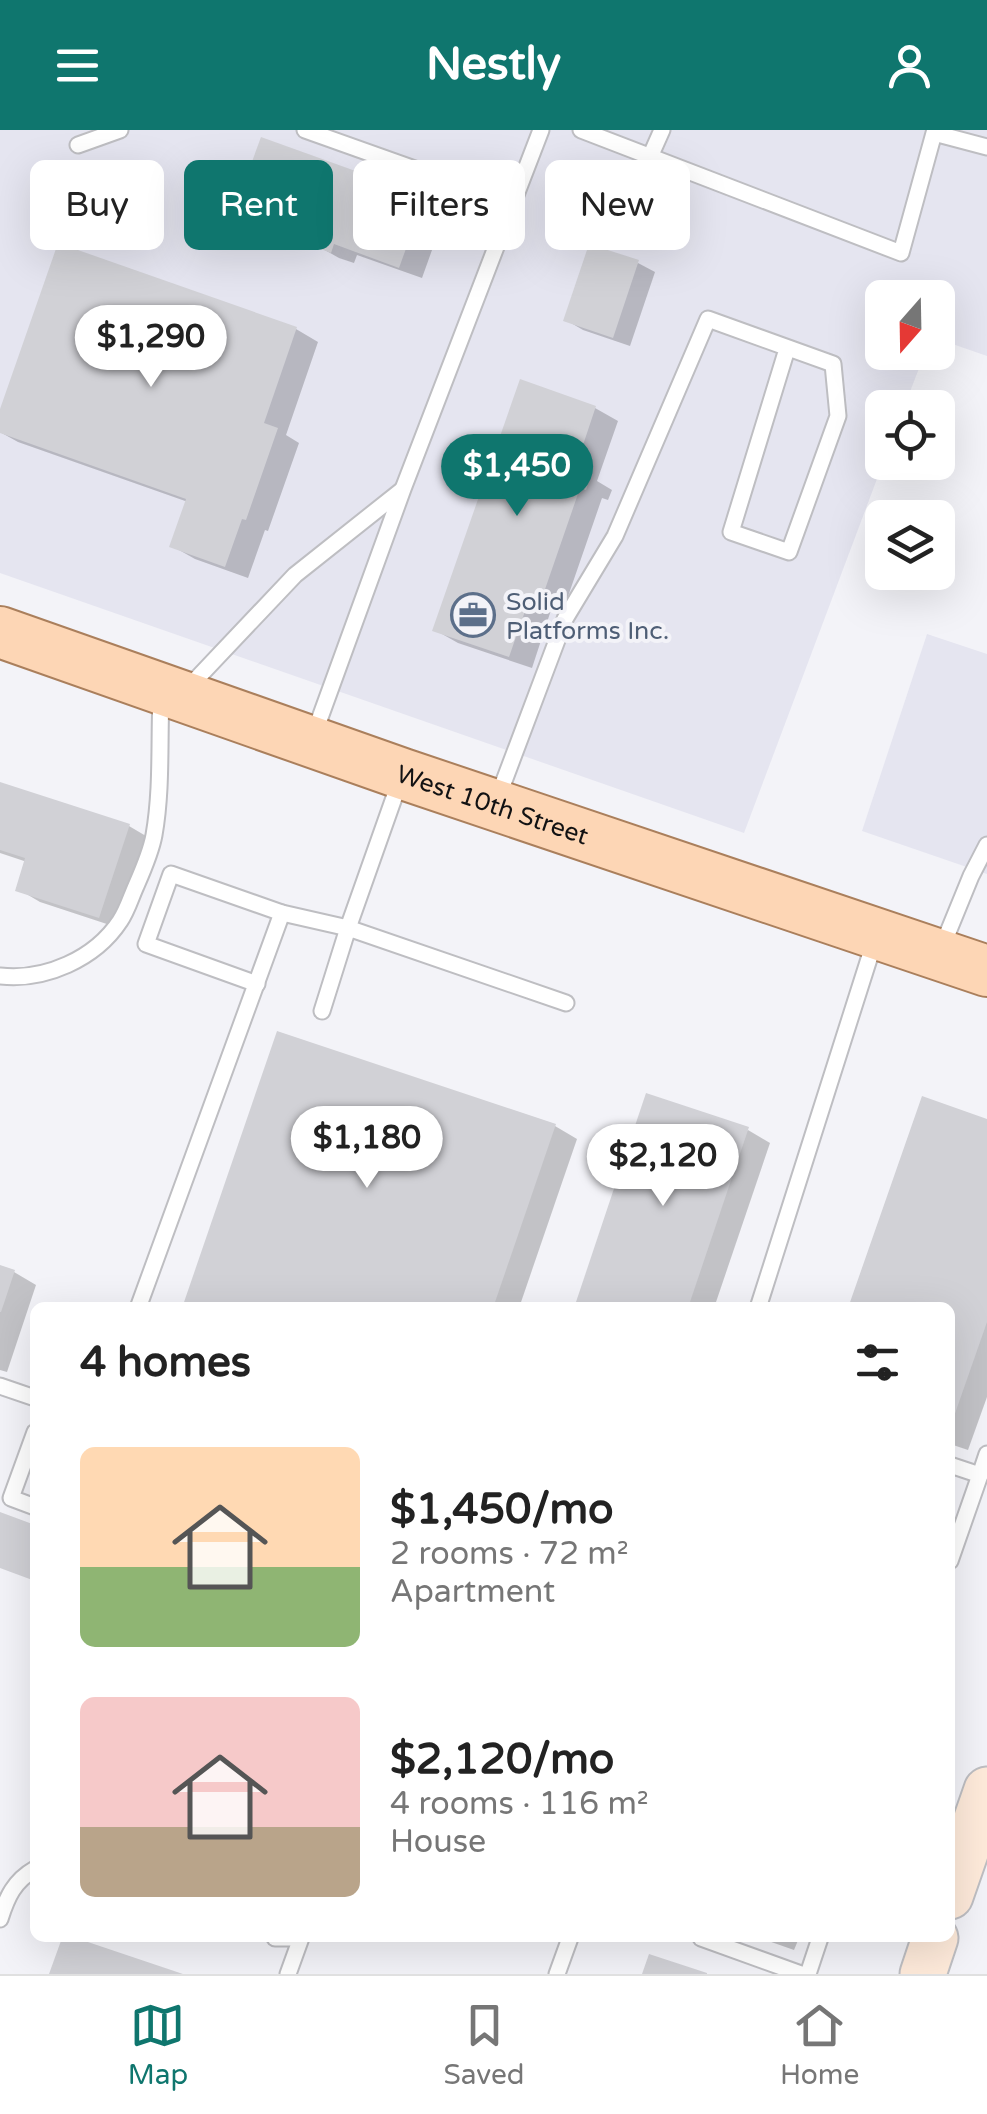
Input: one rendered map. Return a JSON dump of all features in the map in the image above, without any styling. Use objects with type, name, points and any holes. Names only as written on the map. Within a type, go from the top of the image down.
[{"type":"main road","name":"West 10th Street","points":[[0,632],[495,806],[987,971]]},
{"type":"main road","points":[[955,1882],[987,1790]]},
{"type":"main road","points":[[923,1974],[935,1942]]},
{"type":"lane","points":[[78,145],[120,130]]},
{"type":"lane","points":[[305,130],[389,160]]},
{"type":"lane","points":[[525,170],[540,130]]},
{"type":"lane","points":[[581,130],[900,253],[934,133],[987,148]]},
{"type":"lane","points":[[650,157],[662,130]]},
{"type":"lane","points":[[311,740],[494,250]]},
{"type":"lane","points":[[495,806],[565,619],[615,536],[708,319],[833,364],[838,416],[789,552],[731,532],[788,349]]},
{"type":"lane","points":[[0,976],[20,978],[59,969],[90,953],[120,921],[154,837],[172,691],[295,575],[403,489]]},
{"type":"lane","points":[[322,1011],[403,774]]},
{"type":"lane","points":[[939,955],[987,844]]},
{"type":"lane","points":[[257,984],[146,944],[172,874],[282,913],[348,928],[566,1003]]},
{"type":"lane","points":[[140,1302],[282,913]]},
{"type":"lane","points":[[760,1302],[877,934]]},
{"type":"lane","points":[[0,1386],[30,1396]]},
{"type":"lane","points":[[30,1443],[6,1496],[30,1505]]},
{"type":"lane","points":[[955,1548],[987,1454]]},
{"type":"lane","points":[[955,1467],[980,1475]]},
{"type":"lane","points":[[0,1919],[12,1890],[30,1872]]},
{"type":"lane","points":[[288,1974],[300,1942]]},
{"type":"lane","points":[[557,1974],[569,1942]]},
{"type":"lane","points":[[712,1942],[804,1974],[818,1942]]},
{"type":"shaded area","points":[[0,130],[987,130],[987,356],[955,345],[955,280],[865,280],[865,370],[918,370],[911,390],[865,390],[865,480],[877,480],[869,500],[865,500],[865,511],[744,833],[0,573]]},
{"type":"shaded area","points":[[927,634],[987,654],[987,874],[862,831]]},
{"type":"building","points":[[261,137],[325,160],[253,160]]},
{"type":"building","points":[[333,163],[353,170],[353,250],[406,250],[399,268],[334,244],[333,247]]},
{"type":"building","points":[[56,250],[78,250],[297,327],[264,423],[278,428],[225,567],[169,547],[186,499],[0,433],[0,409]]},
{"type":"building","points":[[587,250],[608,250],[639,260],[613,338],[563,321]]},
{"type":"building","points":[[520,379],[596,406],[575,469],[591,475],[586,490],[580,488],[542,598],[531,594],[509,657],[432,631]]},
{"type":"building","points":[[0,782],[130,824],[99,918],[15,891],[25,858],[0,850]]},
{"type":"building","points":[[277,1031],[556,1124],[495,1302],[184,1302]]},
{"type":"building","points":[[646,1093],[749,1127],[690,1302],[576,1302]]},
{"type":"building","points":[[922,1096],[987,1119],[987,1322],[955,1414],[955,1302],[850,1302]]},
{"type":"building","points":[[0,1265],[15,1270],[1,1312],[0,1312]]},
{"type":"building","points":[[0,1512],[30,1523],[30,1579],[0,1568]]},
{"type":"building","points":[[61,1942],[88,1942],[183,1974],[49,1974]]},
{"type":"building","points":[[649,1954],[707,1973],[707,1974],[642,1974]]},
{"type":"place","name":"Solid Platforms Inc.","points":[[473,615]]}]
